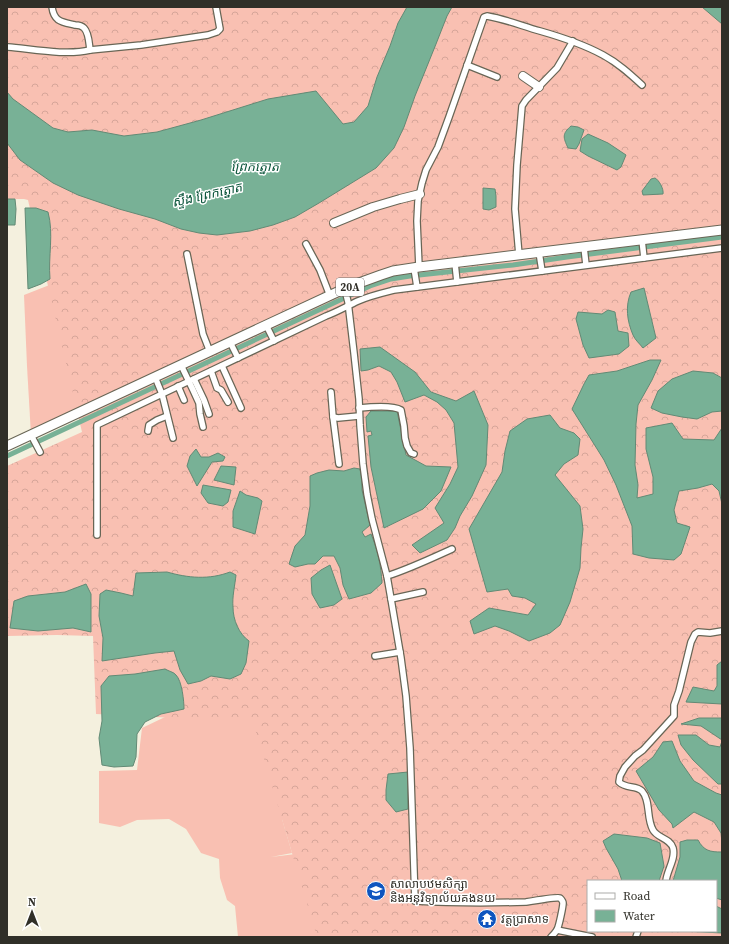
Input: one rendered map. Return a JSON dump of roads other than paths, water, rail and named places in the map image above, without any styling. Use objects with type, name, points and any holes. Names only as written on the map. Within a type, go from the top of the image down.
[{"type":"main road","name":"20A","points":[[7,446],[32,437],[182,368],[210,352],[232,345],[266,325],[330,296],[345,292],[381,275],[417,267],[455,265],[539,252],[584,250],[642,240],[722,230]]},
{"type":"street","points":[[52,7],[53,14],[57,20],[84,28],[88,37],[90,50]]},
{"type":"street","points":[[8,47],[58,52],[84,52],[208,35],[217,32],[220,29],[216,7]]},
{"type":"street","points":[[417,287],[417,221],[420,194],[426,170],[438,147],[456,100],[484,17],[487,16],[509,21],[573,41],[603,55],[622,67],[642,85]]},
{"type":"street","points":[[519,255],[515,208],[521,110],[526,100],[557,68],[573,41]]},
{"type":"street","points":[[467,65],[497,77]]},
{"type":"street","points":[[523,76],[539,87]]},
{"type":"street","points":[[334,223],[373,207],[420,194]]},
{"type":"street","points":[[642,240],[644,258]]},
{"type":"street","points":[[306,244],[320,270],[330,296]]},
{"type":"street","points":[[97,535],[97,425],[161,392],[222,366],[348,304],[394,290],[456,280],[542,271],[586,263],[644,258],[722,248]]},
{"type":"street","points":[[584,250],[586,263]]},
{"type":"street","points":[[539,252],[542,271]]},
{"type":"street","points":[[187,254],[203,334],[210,352]]},
{"type":"street","points":[[455,265],[456,280]]},
{"type":"street","points":[[345,292],[348,304],[359,408],[363,464],[368,500],[391,599],[406,696],[410,748],[415,901],[523,902],[557,898],[562,900],[563,904],[559,925],[551,937]]},
{"type":"street","points":[[266,325],[274,341]]},
{"type":"street","points":[[232,345],[238,357]]},
{"type":"street","points":[[222,366],[241,408]]},
{"type":"street","points":[[182,368],[204,400],[209,414]]},
{"type":"street","points":[[211,371],[217,388],[221,390],[228,402]]},
{"type":"street","points":[[190,379],[199,403],[203,427]]},
{"type":"street","points":[[156,380],[161,392],[173,438]]},
{"type":"street","points":[[178,386],[184,400]]},
{"type":"street","points":[[331,392],[339,464]]},
{"type":"street","points":[[359,408],[392,407],[401,410],[407,446],[411,453],[414,454]]},
{"type":"street","points":[[148,431],[148,425],[167,416]]},
{"type":"street","points":[[333,417],[359,416]]},
{"type":"street","points":[[32,437],[39,449]]},
{"type":"street","points":[[386,576],[421,564],[452,549]]},
{"type":"street","points":[[391,599],[423,592]]},
{"type":"street","points":[[666,880],[672,859],[673,849],[671,844],[658,835],[652,828],[647,802],[643,794],[639,789],[625,787],[619,779],[625,767],[643,750],[674,716],[674,705],[679,691],[690,642],[695,634],[698,632],[710,633],[722,631]]},
{"type":"street","points":[[375,656],[400,652]]},
{"type":"street","points":[[557,930],[592,937]]},
{"type":"water","name":"ព្រែកត្នោត","points":[[407,7],[452,7],[415,96],[404,127],[394,148],[376,168],[295,217],[273,225],[250,231],[217,235],[181,229],[155,219],[78,195],[53,183],[20,160],[7,143],[7,92],[13,99],[53,128],[68,132],[92,130],[124,136],[157,132],[268,99],[316,91],[343,124],[354,122],[368,106],[377,77],[398,23]]},
{"type":"water","points":[[702,7],[722,7],[722,24]]},
{"type":"water","points":[[571,126],[584,130],[576,149],[568,148],[564,138],[566,131]]},
{"type":"water","points":[[588,134],[608,143],[626,155],[621,167],[617,170],[580,151],[582,139]]},
{"type":"water","points":[[655,178],[661,185],[663,194],[643,195],[642,191],[651,179]]},
{"type":"water","points":[[483,188],[495,189],[496,207],[489,210],[483,209]]},
{"type":"water","points":[[7,199],[15,199],[15,225],[7,225]]},
{"type":"water","points":[[25,208],[36,208],[48,212],[51,229],[50,279],[28,289]]},
{"type":"water","points":[[644,288],[656,338],[643,348],[633,335],[629,324],[627,308],[631,292]]},
{"type":"water","points":[[608,310],[615,312],[618,331],[628,333],[629,346],[619,354],[589,358],[583,345],[576,319],[578,312],[602,314]]},
{"type":"water","points":[[380,347],[415,372],[431,392],[456,401],[474,391],[488,425],[486,465],[455,528],[447,540],[420,553],[412,545],[444,523],[435,508],[450,484],[458,467],[454,423],[446,410],[437,402],[424,395],[405,402],[397,382],[391,372],[379,366],[361,371],[360,349]]},
{"type":"water","points":[[650,360],[661,360],[638,405],[635,465],[638,485],[637,498],[653,494],[653,477],[646,449],[646,428],[672,423],[683,439],[714,440],[722,428],[722,504],[719,491],[712,484],[679,491],[674,510],[677,523],[690,527],[681,554],[674,560],[649,558],[633,554],[632,526],[616,485],[604,460],[572,409],[589,375],[617,371]]},
{"type":"water","points":[[693,371],[713,373],[722,378],[722,411],[712,412],[697,419],[662,413],[651,408],[658,391],[672,379]]},
{"type":"water","points":[[371,411],[397,411],[406,455],[426,466],[451,467],[441,491],[423,509],[384,528],[371,467],[368,436],[372,435],[371,431],[367,432],[366,417]]},
{"type":"water","points":[[550,415],[560,428],[574,433],[580,439],[578,455],[564,464],[555,475],[580,506],[583,529],[580,568],[570,602],[560,625],[550,633],[529,641],[495,626],[474,634],[470,621],[489,608],[528,615],[536,604],[525,598],[512,596],[508,589],[487,592],[469,529],[502,472],[510,431],[527,419]]},
{"type":"water","points":[[196,449],[201,457],[209,457],[218,453],[225,457],[223,461],[212,462],[197,486],[187,466],[190,456]]},
{"type":"water","points":[[221,466],[236,467],[234,485],[214,480]]},
{"type":"water","points":[[354,468],[360,469],[362,490],[370,525],[362,532],[365,537],[371,534],[376,546],[382,583],[371,593],[349,599],[343,585],[340,568],[334,556],[323,556],[315,564],[295,567],[289,564],[295,546],[305,535],[310,506],[310,476],[329,470],[344,471]]},
{"type":"water","points":[[203,485],[231,490],[228,502],[223,506],[208,503],[201,493]]},
{"type":"water","points":[[240,491],[262,501],[255,534],[233,527],[233,511]]},
{"type":"water","points":[[330,565],[342,599],[334,605],[320,608],[312,594],[311,578]]},
{"type":"water","points":[[167,572],[183,576],[198,577],[222,575],[230,572],[236,575],[233,612],[237,626],[242,635],[249,641],[246,663],[241,674],[230,679],[211,676],[201,681],[188,684],[180,670],[174,651],[102,661],[103,638],[99,616],[100,594],[106,590],[133,596],[136,573]]},
{"type":"water","points":[[86,584],[91,594],[91,632],[73,628],[38,631],[10,628],[14,601],[28,596],[65,592]]},
{"type":"water","points":[[722,661],[722,704],[686,702],[693,687],[714,691],[717,686],[717,665]]},
{"type":"water","points":[[165,669],[174,673],[180,682],[184,709],[161,714],[145,722],[137,734],[136,757],[133,766],[114,767],[102,765],[99,738],[102,721],[101,686],[109,676],[135,674]]},
{"type":"water","points":[[699,718],[722,718],[722,740],[701,726],[681,724]]},
{"type":"water","points":[[678,735],[696,735],[709,745],[720,747],[722,741],[722,784],[718,784],[693,760],[681,745]]},
{"type":"water","points":[[672,741],[680,761],[694,781],[722,795],[722,843],[721,833],[714,822],[694,812],[673,828],[672,824],[659,810],[636,771],[653,757],[663,742]]},
{"type":"water","points":[[408,772],[408,809],[396,812],[386,800],[388,774]]},
{"type":"water","points":[[614,834],[647,838],[660,843],[664,866],[659,880],[622,880],[618,869],[603,841]]},
{"type":"water","points":[[687,840],[698,840],[705,849],[714,852],[722,852],[722,900],[717,898],[717,880],[673,880],[680,857],[680,842]]},
{"type":"water","points":[[717,906],[722,909],[722,933],[703,932],[717,932]]},
{"type":"waterway","points":[[7,456],[370,286],[391,279],[513,265],[722,237]]},
{"type":"place","name":"សាលាបឋមសិក្សា និងអនុវិទ្យាល័យគងនយ","points":[[376,891]]},
{"type":"place","name":"វត្តប្រាសាទ","points":[[487,919]]},
{"type":"water label","name":"ស្ទឹង ព្រែកត្នោត","points":[[207,194]]}]
